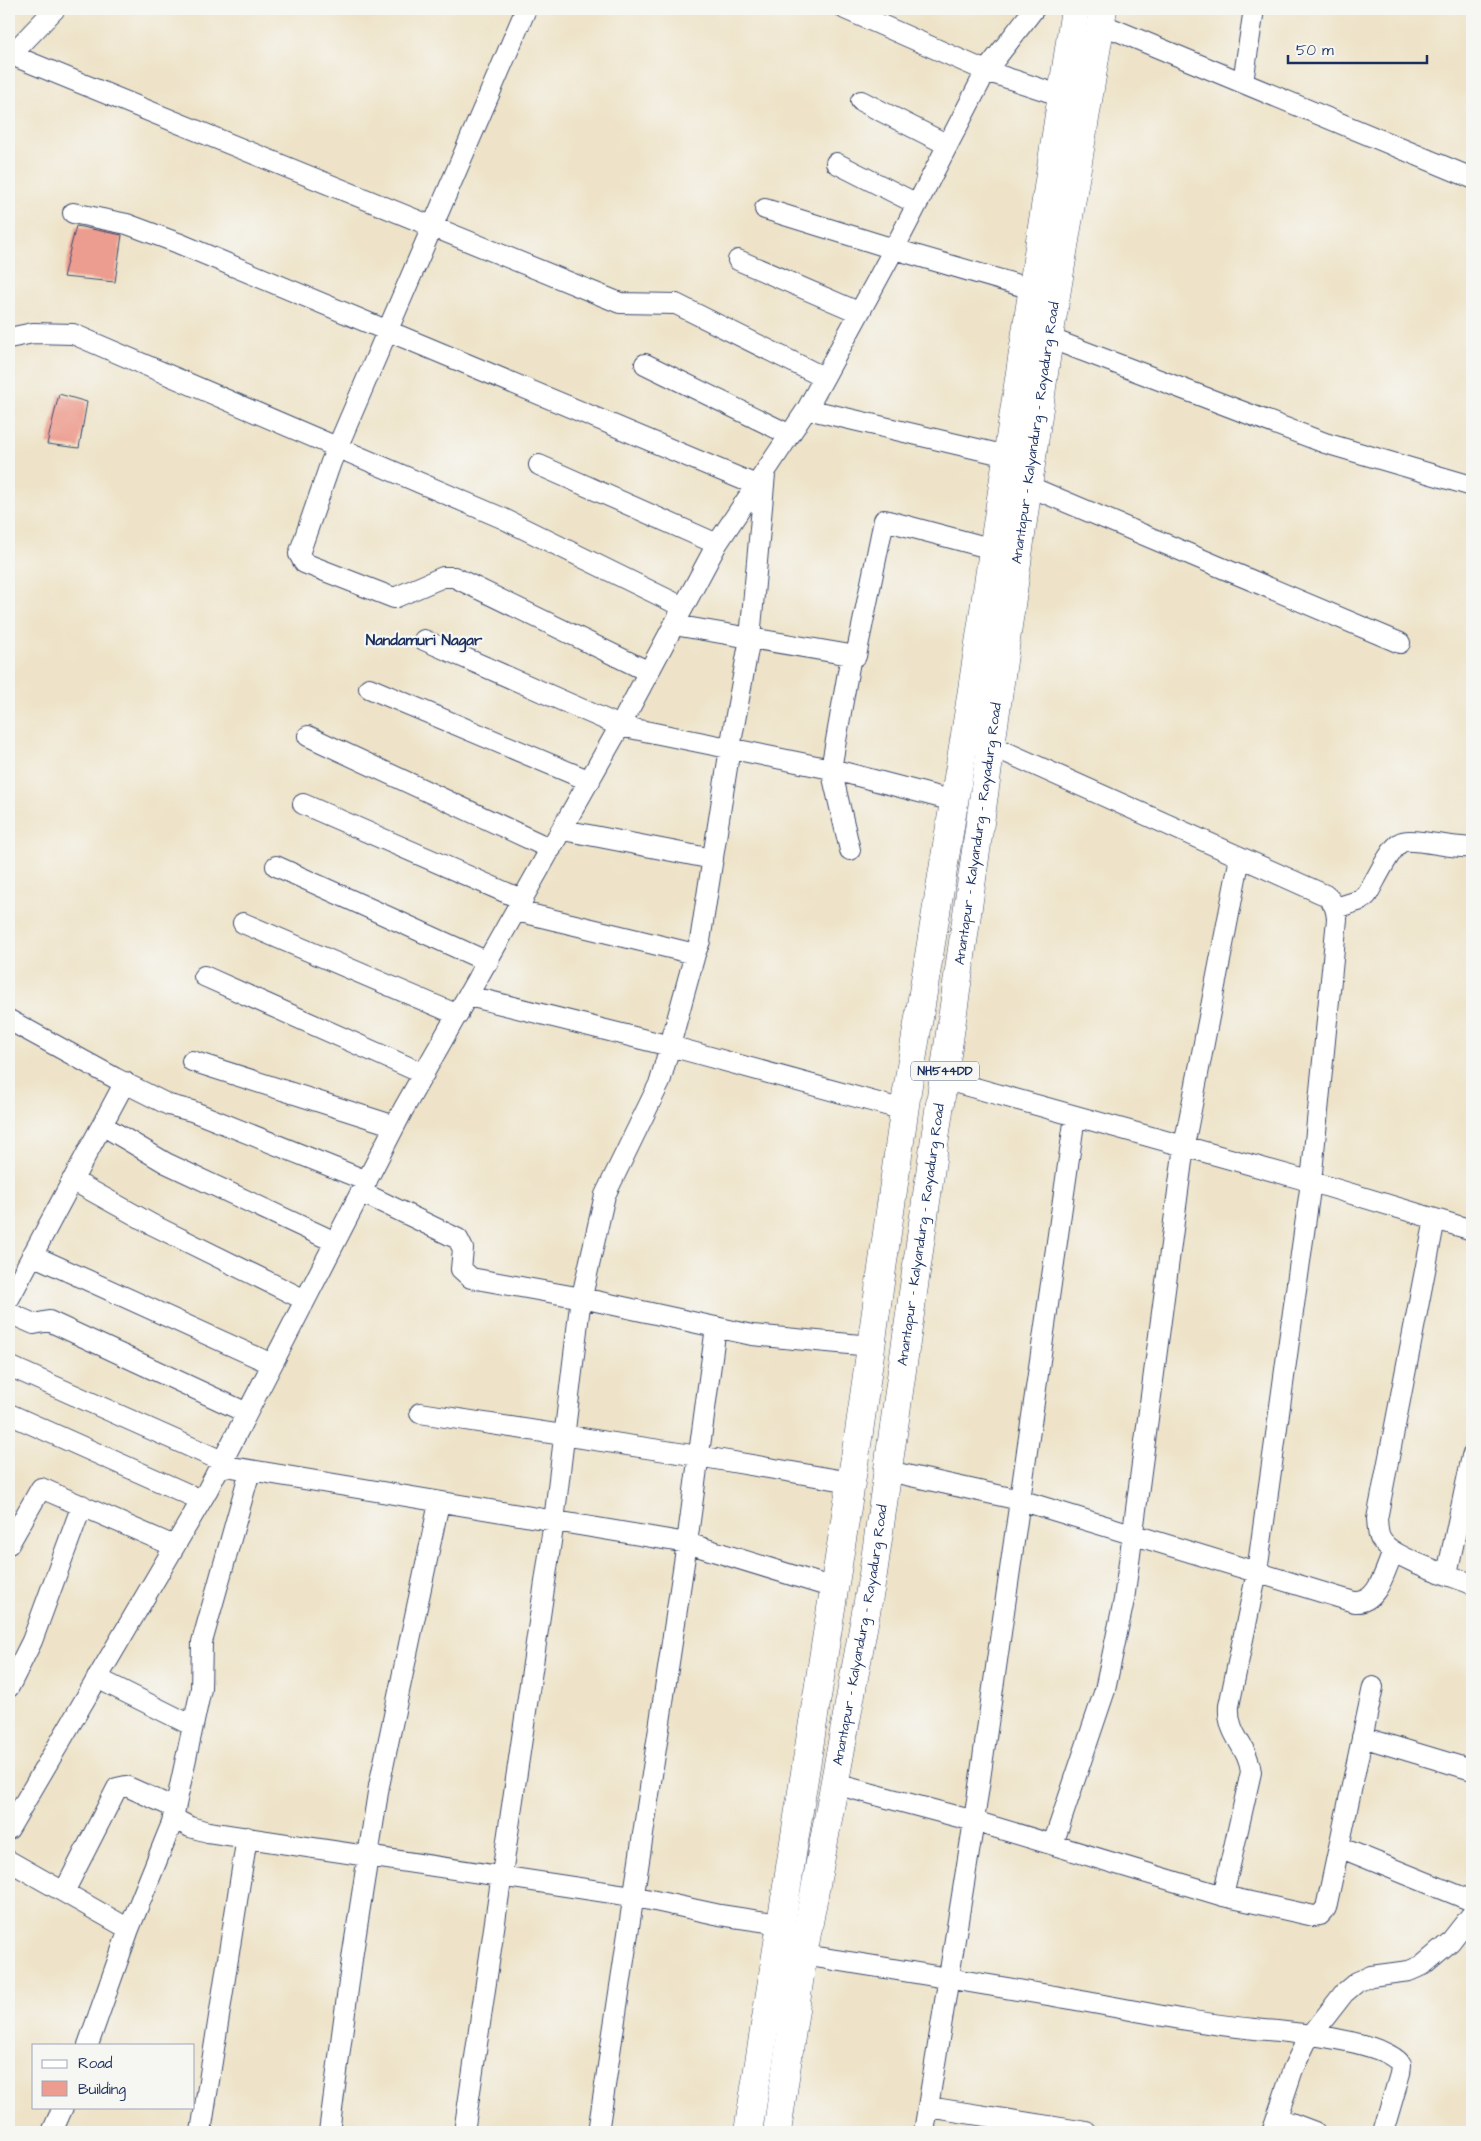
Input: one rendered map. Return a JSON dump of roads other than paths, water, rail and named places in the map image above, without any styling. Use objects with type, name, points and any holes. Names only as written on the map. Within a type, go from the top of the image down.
[{"type":"highway","name":"Anantapur - Kalyandurg - Rayadurg Road","points":[[748,2132],[851,1482],[904,1110],[965,734],[1074,9]]},
{"type":"highway","name":"Anantapur - Kalyandurg - Rayadurg Road","points":[[777,2132],[803,1955],[873,1574],[1049,338],[1102,16]]},
{"type":"street","points":[[55,9],[10,54],[620,302],[676,304],[823,377]]},
{"type":"street","points":[[526,9],[337,447],[299,549],[300,559],[304,563],[394,598],[443,577],[454,577],[649,672]]},
{"type":"street","points":[[845,9],[986,71],[1062,96]]},
{"type":"street","points":[[9,1829],[202,1500],[395,1126],[563,830],[716,544],[807,409],[858,312],[894,249],[986,71],[1034,9]]},
{"type":"street","points":[[1243,82],[1254,9]]},
{"type":"street","points":[[1102,16],[1243,82],[1472,178]]},
{"type":"street","points":[[861,101],[948,145]]},
{"type":"street","points":[[836,164],[917,204]]},
{"type":"street","points":[[765,209],[1032,289]]},
{"type":"street","points":[[73,213],[127,224],[178,243],[388,330],[760,478]]},
{"type":"street","points":[[738,260],[858,312]]},
{"type":"street","points":[[9,338],[33,333],[73,334],[502,518],[683,607]]},
{"type":"street","points":[[1049,338],[1325,443],[1472,486]]},
{"type":"street","points":[[645,364],[790,435]]},
{"type":"street","points":[[807,409],[1007,456]]},
{"type":"street","points":[[540,465],[716,544]]},
{"type":"street","points":[[464,2132],[554,1522],[582,1298],[604,1195],[660,1082],[700,941],[730,748],[750,638],[760,478]]},
{"type":"street","points":[[1028,486],[1400,643]]},
{"type":"street","points":[[674,625],[856,656],[884,520],[993,549]]},
{"type":"street","points":[[424,640],[620,726],[831,769],[954,801]]},
{"type":"street","points":[[850,850],[831,769],[851,655]]},
{"type":"street","points":[[368,688],[590,781]]},
{"type":"street","points":[[965,734],[1325,895],[1336,908],[1338,919],[1311,1182],[1257,1572],[1229,1716],[1233,1732],[1249,1758],[1251,1772],[1223,1896]]},
{"type":"street","points":[[308,736],[551,849]]},
{"type":"street","points":[[303,804],[520,906],[695,954]]},
{"type":"street","points":[[563,830],[713,859]]},
{"type":"street","points":[[1336,908],[1361,900],[1367,895],[1394,848],[1401,841],[1410,840],[1458,848],[1472,847]]},
{"type":"street","points":[[1053,1844],[1105,1690],[1124,1600],[1134,1536],[1184,1146],[1240,857]]},
{"type":"street","points":[[276,866],[488,962]]},
{"type":"street","points":[[243,923],[458,1015]]},
{"type":"street","points":[[204,976],[424,1074]]},
{"type":"street","points":[[469,996],[670,1046],[904,1110]]},
{"type":"street","points":[[9,1020],[124,1082],[170,1104],[192,1111],[364,1186],[458,1239],[463,1248],[461,1269],[471,1278],[582,1298],[752,1335],[871,1346]]},
{"type":"street","points":[[192,1062],[395,1126]]},
{"type":"street","points":[[943,1079],[1311,1182],[1472,1230]]},
{"type":"street","points":[[9,1299],[124,1082]]},
{"type":"street","points":[[924,2132],[974,1821],[1075,1116]]},
{"type":"street","points":[[102,1125],[166,1163],[335,1242]]},
{"type":"street","points":[[72,1180],[153,1226],[305,1300]]},
{"type":"street","points":[[1435,1219],[1377,1519],[1381,1540],[1393,1552],[1472,1584]]},
{"type":"street","points":[[32,1255],[272,1364]]},
{"type":"street","points":[[9,1314],[34,1324],[48,1321],[247,1413]]},
{"type":"street","points":[[598,2132],[632,1896],[687,1543],[716,1327]]},
{"type":"street","points":[[9,1366],[221,1463],[250,1470],[439,1503],[687,1543],[834,1588]]},
{"type":"street","points":[[420,1413],[851,1482]]},
{"type":"street","points":[[9,1414],[202,1500]]},
{"type":"street","points":[[1447,1574],[1472,1456]]},
{"type":"street","points":[[88,2044],[129,1929],[174,1813],[201,1689],[202,1642],[250,1470]]},
{"type":"street","points":[[888,1471],[1020,1500],[1354,1602],[1362,1603],[1372,1596],[1393,1552]]},
{"type":"street","points":[[9,1544],[41,1488],[174,1546]]},
{"type":"street","points":[[329,2132],[353,1952],[379,1786],[439,1503]]},
{"type":"street","points":[[9,1687],[32,1641],[82,1506]]},
{"type":"street","points":[[97,1678],[193,1726]]},
{"type":"street","points":[[835,1784],[974,1821],[1223,1896],[1308,1916],[1320,1915],[1326,1908],[1372,1687]]},
{"type":"street","points":[[1362,1737],[1472,1770]]},
{"type":"street","points":[[64,1892],[117,1788],[126,1786],[174,1813],[199,1830],[632,1896],[720,1915],[780,1924]]},
{"type":"street","points":[[200,2132],[247,1837]]},
{"type":"street","points":[[1339,1847],[1472,1901]]},
{"type":"street","points":[[9,1861],[129,1929]]},
{"type":"street","points":[[1316,2132],[1275,2125],[1293,2069],[1311,2035],[1339,1999],[1357,1982],[1371,1976],[1409,1971],[1423,1965],[1450,1942],[1472,1914]]},
{"type":"street","points":[[803,1955],[949,1978],[1225,2026],[1311,2035],[1371,2048],[1393,2057],[1401,2064],[1400,2074],[1383,2132]]},
{"type":"street","points":[[928,2107],[1086,2132]]},
{"type":"street","points":[[52,2132],[63,2108]]},
{"type":"district","name":"Nandamuri Nagar","points":[[424,640]]}]
